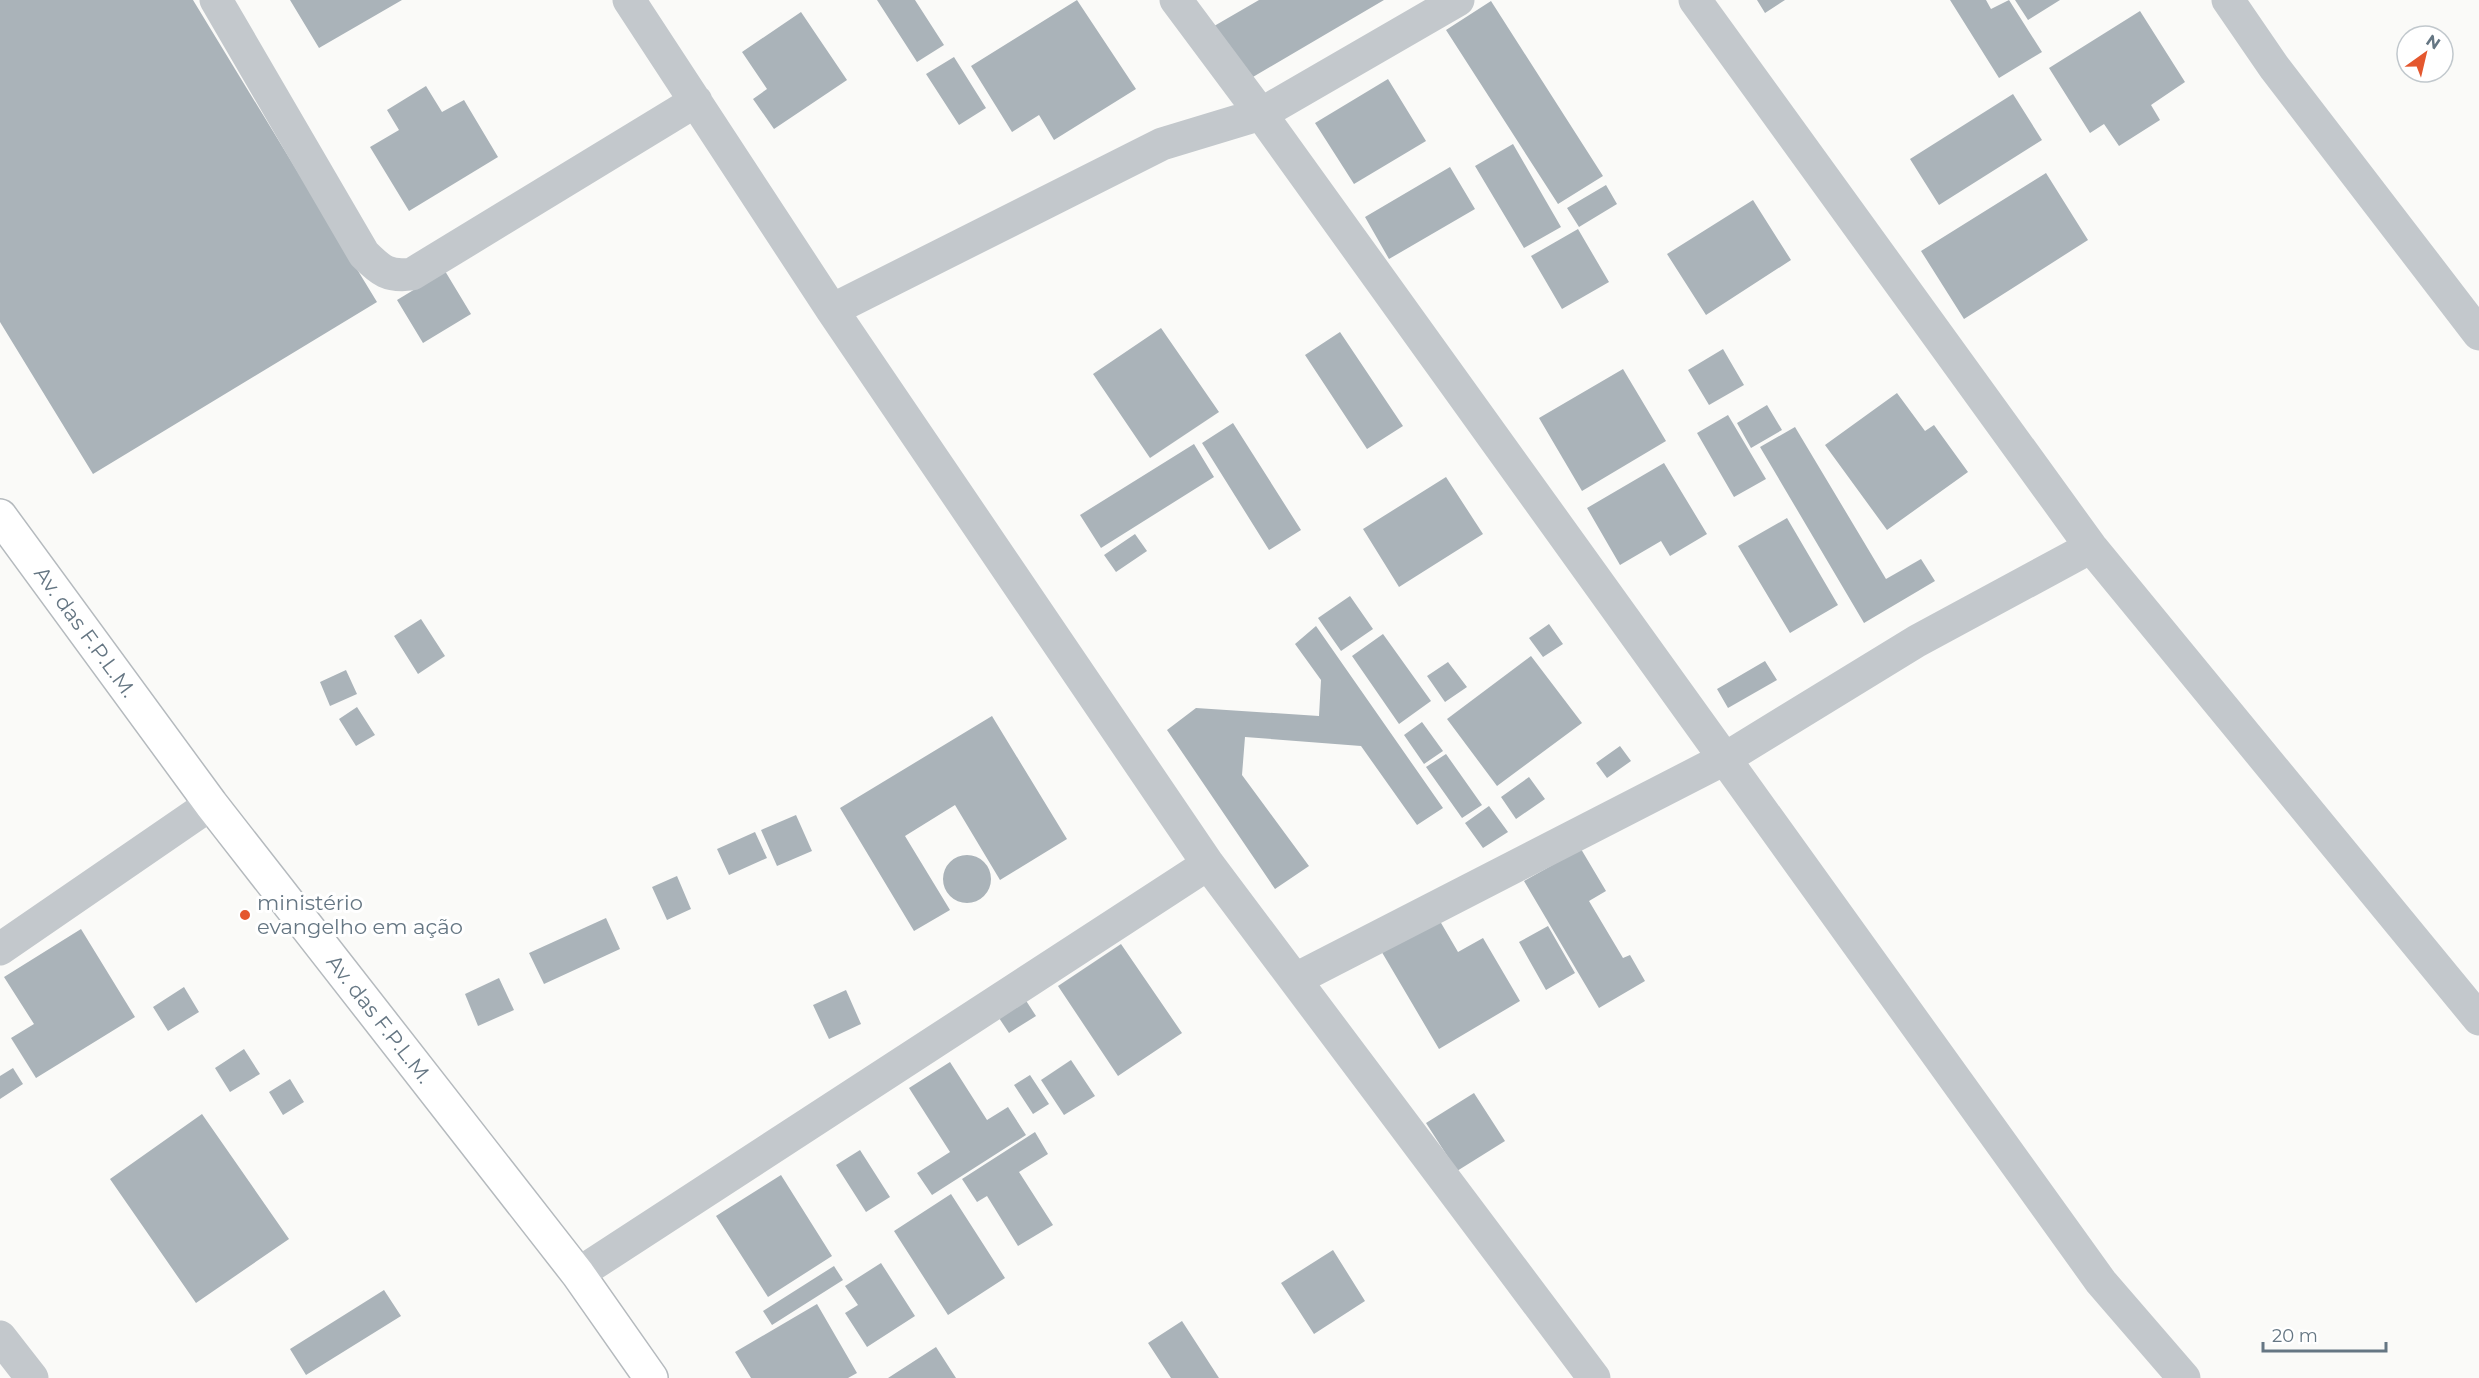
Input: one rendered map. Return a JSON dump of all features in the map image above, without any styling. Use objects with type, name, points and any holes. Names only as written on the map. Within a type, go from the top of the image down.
[{"type":"main road","name":"Av. das F.P.L.M.","points":[[0,516],[211,804],[578,1274],[651,1378]]},
{"type":"street","points":[[216,0],[364,254],[378,268],[394,276],[412,274],[696,101]]},
{"type":"street","points":[[629,0],[832,310],[1208,864],[1594,1378]]},
{"type":"street","points":[[1176,0],[1261,114],[1726,758],[2101,1282],[2184,1378]]},
{"type":"street","points":[[832,310],[1162,144],[1217,125],[1261,114],[1458,0]]},
{"type":"street","points":[[1695,0],[2091,547],[2479,1019]]},
{"type":"street","points":[[2228,0],[2274,67],[2479,334]]},
{"type":"street","points":[[1296,979],[1726,758],[1917,640],[2091,547]]},
{"type":"street","points":[[0,949],[211,804]]},
{"type":"street","points":[[578,1274],[1208,864]]},
{"type":"street","points":[[0,1337],[32,1378]]},
{"type":"building","points":[[0,0],[193,0],[377,302],[93,474],[0,322]]},
{"type":"building","points":[[290,0],[402,0],[319,48]]},
{"type":"building","points":[[877,0],[915,0],[944,45],[917,62]]},
{"type":"building","points":[[1077,0],[1136,89],[1054,140],[1039,115],[1012,132],[971,66]]},
{"type":"building","points":[[1259,0],[1384,0],[1241,84],[1209,29]]},
{"type":"building","points":[[1757,0],[1785,0],[1765,13]]},
{"type":"building","points":[[1950,0],[1986,0],[1991,9],[2009,0],[2042,52],[1999,78]]},
{"type":"building","points":[[2015,0],[2060,0],[2028,20]]},
{"type":"building","points":[[1491,1],[1603,176],[1558,204],[1446,30]]},
{"type":"building","points":[[2140,11],[2185,82],[2151,105],[2160,120],[2119,146],[2104,124],[2090,133],[2049,68]]},
{"type":"building","points":[[801,12],[847,80],[774,129],[753,99],[767,89],[742,52]]},
{"type":"building","points":[[954,57],[986,108],[959,125],[926,74]]},
{"type":"building","points":[[1388,79],[1426,141],[1354,184],[1315,123]]},
{"type":"building","points":[[426,86],[442,112],[464,100],[498,157],[409,211],[370,147],[399,130],[387,110]]},
{"type":"building","points":[[2013,94],[2042,140],[1939,205],[1910,159]]},
{"type":"building","points":[[1513,144],[1561,227],[1524,248],[1475,166]]},
{"type":"building","points":[[1450,167],[1475,209],[1389,259],[1365,217]]},
{"type":"building","points":[[2046,173],[2088,240],[1964,319],[1921,251]]},
{"type":"building","points":[[1606,185],[1617,204],[1579,227],[1567,208]]},
{"type":"building","points":[[1753,200],[1791,260],[1706,315],[1667,254]]},
{"type":"building","points":[[1578,229],[1609,282],[1562,309],[1531,256]]},
{"type":"building","points":[[445,271],[471,314],[423,343],[397,300]]},
{"type":"building","points":[[1161,328],[1219,412],[1150,458],[1093,374]]},
{"type":"building","points":[[1340,332],[1403,426],[1367,449],[1305,355]]},
{"type":"building","points":[[1723,349],[1744,385],[1709,405],[1688,370]]},
{"type":"building","points":[[1623,369],[1666,441],[1582,491],[1539,418]]},
{"type":"building","points":[[1897,393],[1925,431],[1934,425],[1968,472],[1887,530],[1825,445]]},
{"type":"building","points":[[1767,405],[1782,430],[1751,448],[1737,423]]},
{"type":"building","points":[[1728,415],[1766,479],[1734,497],[1697,433]]},
{"type":"building","points":[[1233,423],[1301,530],[1269,550],[1202,443]]},
{"type":"building","points":[[1795,427],[1886,579],[1921,559],[1935,581],[1864,623],[1760,447]]},
{"type":"building","points":[[1194,444],[1214,477],[1101,548],[1080,515]]},
{"type":"building","points":[[1664,463],[1707,534],[1670,556],[1661,541],[1620,565],[1587,508]]},
{"type":"building","points":[[1446,477],[1483,534],[1399,587],[1363,529]]},
{"type":"building","points":[[1787,518],[1838,605],[1790,633],[1738,546]]},
{"type":"building","points":[[1135,534],[1147,551],[1116,572],[1104,555]]},
{"type":"building","points":[[1350,596],[1373,629],[1341,651],[1318,618]]},
{"type":"building","points":[[421,619],[445,656],[418,674],[394,636]]},
{"type":"building","points":[[1549,624],[1563,644],[1543,657],[1529,638]]},
{"type":"building","points":[[1316,626],[1443,808],[1417,825],[1361,746],[1245,737],[1242,775],[1309,866],[1275,889],[1167,730],[1196,708],[1319,716],[1321,680],[1295,644]]},
{"type":"building","points":[[1383,634],[1431,701],[1399,724],[1352,656]]},
{"type":"building","points":[[1531,656],[1582,723],[1497,786],[1447,719]]},
{"type":"building","points":[[1765,661],[1777,680],[1728,708],[1717,689]]},
{"type":"building","points":[[1448,662],[1467,687],[1445,702],[1427,676]]},
{"type":"building","points":[[346,670],[357,694],[330,706],[320,682]]},
{"type":"building","points":[[357,707],[375,735],[356,746],[339,719]]},
{"type":"building","points":[[992,716],[1067,839],[1000,880],[955,805],[905,836],[950,910],[914,931],[840,808]]},
{"type":"building","points":[[1422,722],[1443,751],[1424,764],[1404,735]]},
{"type":"building","points":[[1620,746],[1631,761],[1607,778],[1596,763]]},
{"type":"building","points":[[1446,754],[1482,805],[1462,818],[1426,767]]},
{"type":"building","points":[[1529,777],[1545,799],[1516,819],[1501,797]]},
{"type":"building","points":[[1489,806],[1508,832],[1483,848],[1465,823]]},
{"type":"building","points":[[796,815],[812,851],[777,866],[761,830]]},
{"type":"building","points":[[755,832],[767,858],[729,875],[717,849]]},
{"type":"building","points":[[1581,849],[1606,891],[1589,901],[1623,958],[1630,955],[1645,981],[1599,1008],[1524,881]]},
{"type":"building","points":[[967,855],[984,862],[991,879],[984,896],[967,903],[950,896],[943,879],[950,862]]},
{"type":"building","points":[[677,876],[691,909],[667,920],[652,887]]},
{"type":"building","points":[[1437,916],[1458,952],[1483,938],[1520,1001],[1439,1049],[1380,949]]},
{"type":"building","points":[[606,918],[620,949],[544,984],[529,953]]},
{"type":"building","points":[[1548,926],[1575,973],[1546,990],[1519,942]]},
{"type":"building","points":[[81,929],[135,1017],[36,1078],[11,1038],[34,1024],[4,977]]},
{"type":"building","points":[[1121,944],[1182,1033],[1118,1076],[1058,986]]},
{"type":"building","points":[[499,978],[514,1010],[478,1026],[465,994]]},
{"type":"building","points":[[184,987],[199,1012],[168,1031],[153,1007]]},
{"type":"building","points":[[846,990],[861,1024],[829,1039],[813,1005]]},
{"type":"building","points":[[1023,996],[1036,1016],[1009,1033],[995,1012]]},
{"type":"building","points":[[244,1049],[260,1074],[230,1092],[215,1068]]},
{"type":"building","points":[[1071,1060],[1095,1096],[1064,1115],[1041,1080]]},
{"type":"building","points":[[950,1062],[987,1120],[1008,1107],[1026,1135],[932,1195],[917,1173],[950,1152],[909,1088]]},
{"type":"building","points":[[13,1068],[23,1084],[0,1099],[0,1076]]},
{"type":"building","points":[[1030,1075],[1049,1104],[1033,1114],[1014,1085]]},
{"type":"building","points":[[290,1079],[304,1102],[283,1115],[269,1092]]},
{"type":"building","points":[[1474,1093],[1505,1141],[1457,1171],[1426,1123]]},
{"type":"building","points":[[202,1114],[289,1239],[196,1303],[110,1179]]},
{"type":"building","points":[[1035,1132],[1048,1154],[1019,1172],[1053,1225],[1018,1246],[987,1196],[977,1202],[962,1179]]},
{"type":"building","points":[[860,1150],[890,1197],[866,1212],[836,1165]]},
{"type":"building","points":[[781,1175],[832,1256],[768,1297],[716,1216]]},
{"type":"building","points":[[951,1194],[1005,1278],[948,1315],[894,1231]]},
{"type":"building","points":[[1333,1250],[1365,1301],[1314,1334],[1281,1283]]},
{"type":"building","points":[[881,1263],[915,1316],[867,1347],[845,1313],[858,1305],[845,1286]]},
{"type":"building","points":[[834,1266],[843,1280],[772,1325],[763,1311]]},
{"type":"building","points":[[384,1290],[401,1316],[306,1375],[290,1349]]},
{"type":"building","points":[[817,1304],[857,1373],[848,1378],[751,1378],[735,1352]]},
{"type":"building","points":[[1182,1321],[1219,1378],[1171,1378],[1148,1343]]},
{"type":"building","points":[[936,1347],[956,1378],[888,1378]]},
{"type":"place","name":"ministério evangelho em ação","points":[[245,915]]}]
